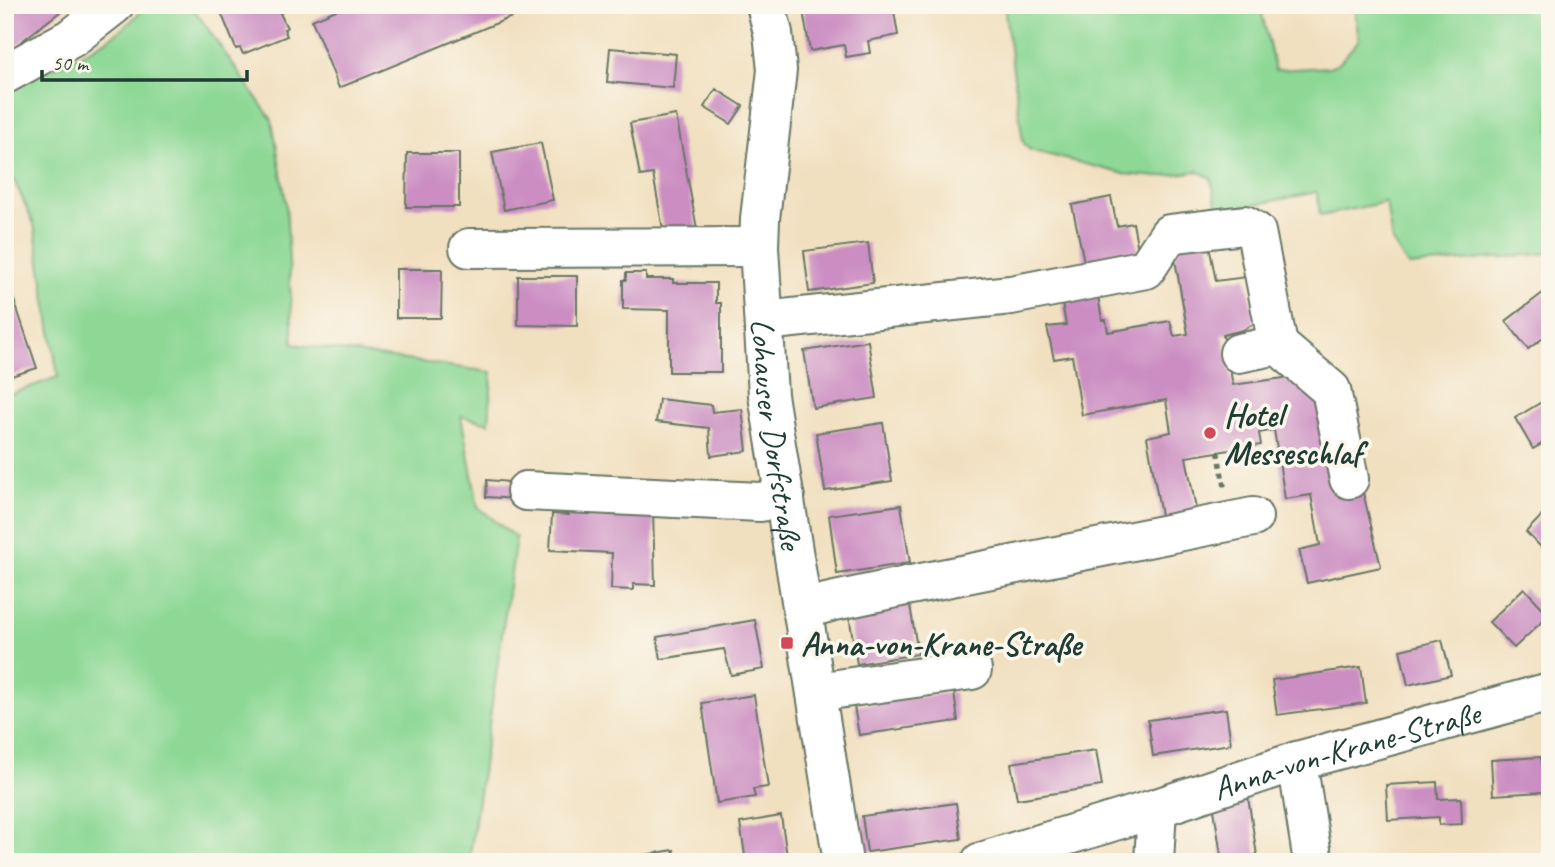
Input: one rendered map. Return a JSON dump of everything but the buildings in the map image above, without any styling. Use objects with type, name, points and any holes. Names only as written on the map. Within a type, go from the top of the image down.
[{"type":"street","points":[[5,74],[73,37],[114,5]]},
{"type":"street","name":"Lohauser Dorfstraße","points":[[766,5],[777,70],[759,247],[768,395],[785,498],[776,547],[802,610],[843,862]]},
{"type":"street","points":[[764,321],[1011,295],[1146,269],[1170,234],[1245,225],[1256,232],[1278,345],[1331,390],[1349,479]]},
{"type":"street","points":[[469,248],[759,247]]},
{"type":"street","points":[[1239,353],[1278,345]]},
{"type":"street","points":[[526,491],[760,502],[785,498]]},
{"type":"street","points":[[802,610],[830,602],[1252,517]]},
{"type":"street","points":[[816,692],[972,670]]},
{"type":"street","name":"Anna-von-Krane-Straße","points":[[981,862],[1157,808],[1297,761],[1550,692]]},
{"type":"street","points":[[1297,761],[1313,862]]},
{"type":"street","points":[[1154,862],[1157,808]]},
{"type":"green space","points":[[146,5],[191,5],[272,120],[286,202],[293,344],[492,372],[489,423],[461,416],[478,507],[516,538],[469,862],[5,862],[5,396],[58,377],[34,224],[5,160],[5,90],[100,44],[133,20]]},
{"type":"green space","points":[[1004,5],[1260,5],[1275,70],[1329,67],[1339,63],[1359,40],[1354,5],[1550,5],[1550,253],[1408,266],[1392,241],[1386,202],[1320,216],[1317,192],[1218,212],[1211,178],[1198,171],[1158,177],[1124,174],[1030,150],[1023,142]]},
{"type":"place","name":"Hotel Messeschlaf","points":[[1210,433]]},
{"type":"place","name":"Anna-von-Krane-Straße","points":[[787,643]]}]
